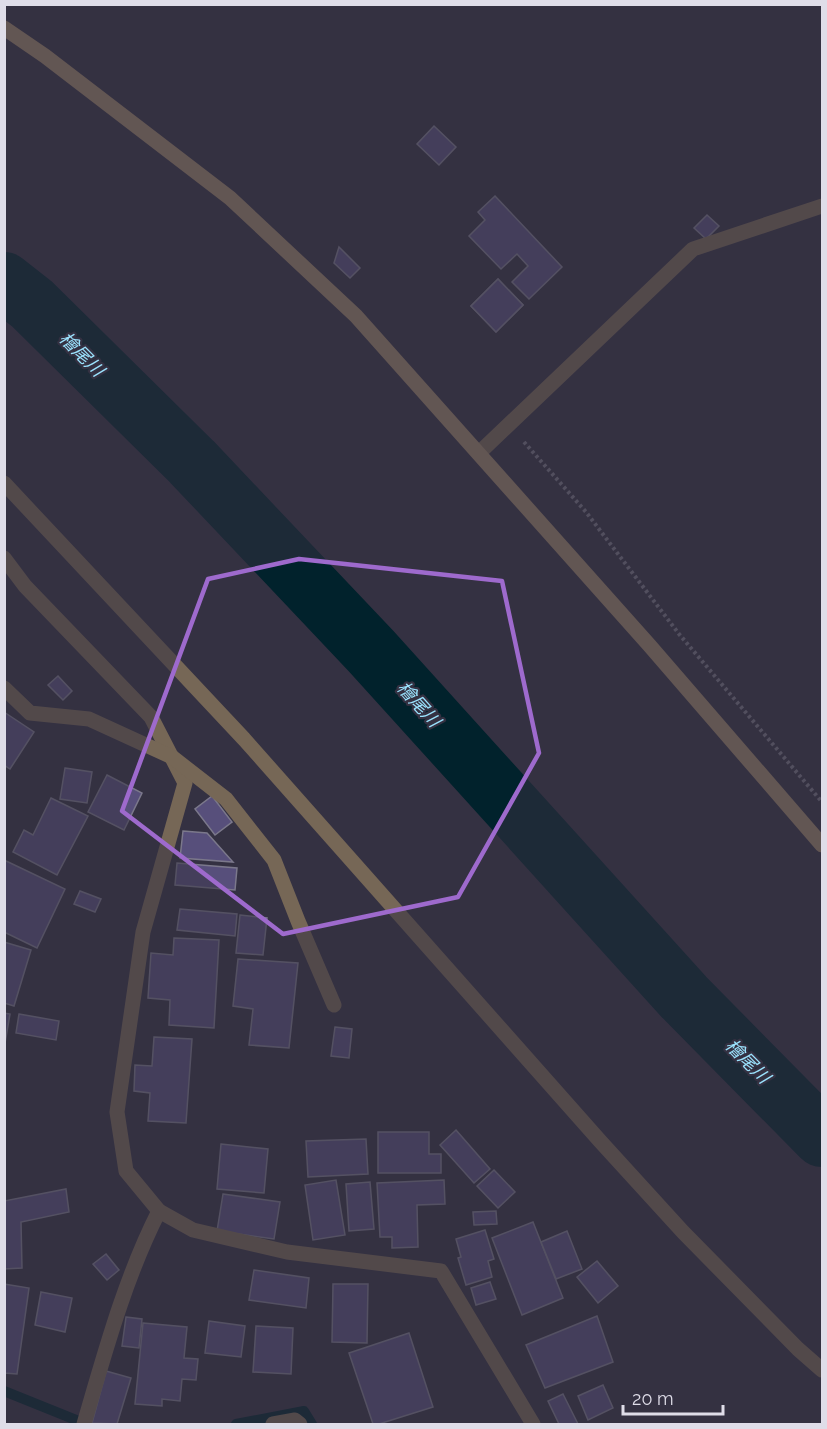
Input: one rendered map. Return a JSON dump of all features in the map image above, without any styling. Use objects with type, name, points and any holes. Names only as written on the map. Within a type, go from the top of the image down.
[{"type":"street","points":[[4,28],[45,56],[230,198],[356,316],[650,646],[822,845]]},
{"type":"street","points":[[479,453],[693,249],[822,207]]},
{"type":"street","points":[[4,483],[244,739],[600,1142],[683,1232],[798,1349],[822,1370]]},
{"type":"street","points":[[4,558],[24,586],[151,717],[185,783],[142,932],[117,1112],[126,1171],[159,1211],[193,1230],[287,1252],[441,1271],[533,1425]]},
{"type":"street","points":[[4,571],[24,586]]},
{"type":"street","points":[[4,688],[30,712],[89,719],[172,757],[226,799],[274,860],[297,921],[334,1005]]},
{"type":"street","points":[[84,1425],[110,1336],[146,1236],[159,1211]]},
{"type":"street","points":[[273,1425],[296,1420],[300,1425]]},
{"type":"path","points":[[509,424],[586,512],[679,634],[822,802]]},
{"type":"highlighted area","points":[[299,559],[502,581],[539,753],[458,897],[283,934],[122,811],[208,579]]},
{"type":"building","points":[[434,126],[456,147],[439,165],[417,144]]},
{"type":"building","points":[[495,196],[562,267],[529,299],[512,282],[528,266],[517,254],[501,269],[469,236],[485,220],[478,212]]},
{"type":"building","points":[[707,215],[719,226],[706,239],[694,228]]},
{"type":"building","points":[[339,247],[360,268],[350,278],[334,263]]},
{"type":"building","points":[[498,279],[523,305],[496,332],[471,306]]},
{"type":"building","points":[[498,279],[523,305],[496,332],[471,306]]},
{"type":"building","points":[[58,676],[72,691],[63,700],[48,685]]},
{"type":"building","points":[[4,712],[34,732],[10,769],[4,765]]},
{"type":"building","points":[[65,768],[92,772],[87,803],[60,799]]},
{"type":"building","points":[[107,775],[142,793],[124,830],[88,812]]},
{"type":"building","points":[[212,796],[232,822],[215,835],[195,809]]},
{"type":"building","points":[[51,798],[88,816],[57,875],[13,852],[24,830],[33,835]]},
{"type":"building","points":[[183,831],[207,833],[233,862],[180,858]]},
{"type":"building","points":[[4,860],[65,889],[37,948],[4,932]]},
{"type":"building","points":[[177,863],[237,868],[235,890],[175,885]]},
{"type":"building","points":[[80,891],[101,899],[95,912],[74,904]]},
{"type":"building","points":[[180,909],[237,914],[235,936],[177,930]]},
{"type":"building","points":[[240,915],[267,918],[263,955],[236,953]]},
{"type":"building","points":[[174,938],[219,940],[214,1028],[169,1025],[170,1000],[148,998],[151,953],[173,955]]},
{"type":"building","points":[[4,942],[31,950],[14,1006],[4,1003]]},
{"type":"building","points":[[238,959],[298,963],[289,1048],[249,1045],[253,1009],[233,1006]]},
{"type":"building","points":[[4,1013],[10,1014],[4,1049]]},
{"type":"building","points":[[19,1014],[59,1021],[56,1040],[16,1033]]},
{"type":"building","points":[[335,1027],[352,1029],[349,1058],[331,1056]]},
{"type":"building","points":[[154,1037],[192,1039],[186,1123],[148,1121],[150,1093],[134,1091],[135,1065],[152,1066]]},
{"type":"building","points":[[456,1130],[490,1169],[474,1183],[440,1145]]},
{"type":"building","points":[[378,1132],[429,1132],[429,1154],[441,1154],[441,1173],[378,1173]]},
{"type":"building","points":[[366,1139],[368,1174],[308,1177],[306,1141]]},
{"type":"building","points":[[221,1144],[268,1149],[264,1193],[217,1189]]},
{"type":"building","points":[[494,1170],[515,1192],[498,1208],[477,1186]]},
{"type":"building","points":[[336,1180],[345,1235],[313,1240],[305,1185]]},
{"type":"building","points":[[444,1180],[445,1204],[417,1205],[418,1247],[392,1248],[392,1237],[380,1237],[377,1183]]},
{"type":"building","points":[[370,1182],[374,1229],[349,1231],[346,1184]]},
{"type":"building","points":[[66,1189],[69,1212],[21,1222],[22,1268],[4,1269],[4,1201]]},
{"type":"building","points":[[223,1194],[280,1202],[274,1239],[217,1231]]},
{"type":"building","points":[[496,1211],[497,1224],[474,1225],[473,1212]]},
{"type":"building","points":[[533,1222],[563,1298],[522,1315],[492,1238]]},
{"type":"building","points":[[485,1230],[494,1259],[488,1261],[492,1277],[466,1285],[458,1258],[461,1257],[456,1239]]},
{"type":"building","points":[[567,1231],[582,1269],[556,1279],[541,1242]]},
{"type":"building","points":[[106,1254],[119,1270],[107,1280],[93,1264]]},
{"type":"building","points":[[597,1261],[618,1286],[598,1303],[577,1277]]},
{"type":"building","points":[[254,1270],[309,1278],[306,1308],[249,1300]]},
{"type":"building","points":[[490,1282],[496,1299],[476,1305],[471,1288]]},
{"type":"building","points":[[4,1284],[29,1288],[17,1374],[4,1373]]},
{"type":"building","points":[[333,1284],[368,1284],[367,1343],[332,1342]]},
{"type":"building","points":[[41,1292],[72,1298],[65,1332],[35,1325]]},
{"type":"building","points":[[597,1316],[613,1362],[545,1388],[526,1345]]},
{"type":"building","points":[[126,1317],[142,1319],[139,1348],[122,1346]]},
{"type":"building","points":[[209,1321],[245,1326],[241,1357],[205,1353]]},
{"type":"building","points":[[143,1323],[187,1327],[184,1358],[198,1359],[196,1380],[182,1379],[180,1401],[162,1399],[162,1406],[135,1404]]},
{"type":"building","points":[[256,1326],[293,1328],[291,1374],[253,1372]]},
{"type":"building","points":[[409,1333],[433,1407],[373,1424],[349,1353]]},
{"type":"building","points":[[106,1371],[131,1378],[117,1424],[92,1423]]},
{"type":"building","points":[[603,1385],[613,1408],[588,1420],[578,1396]]},
{"type":"building","points":[[563,1394],[578,1424],[559,1424],[548,1401]]},
{"type":"waterway","name":"檜尾川","points":[[4,282],[32,304],[192,462],[371,651],[684,997],[822,1137]]},
{"type":"waterway","points":[[4,1391],[86,1424]]},
{"type":"waterway","points":[[236,1424],[304,1411],[312,1424]]}]
